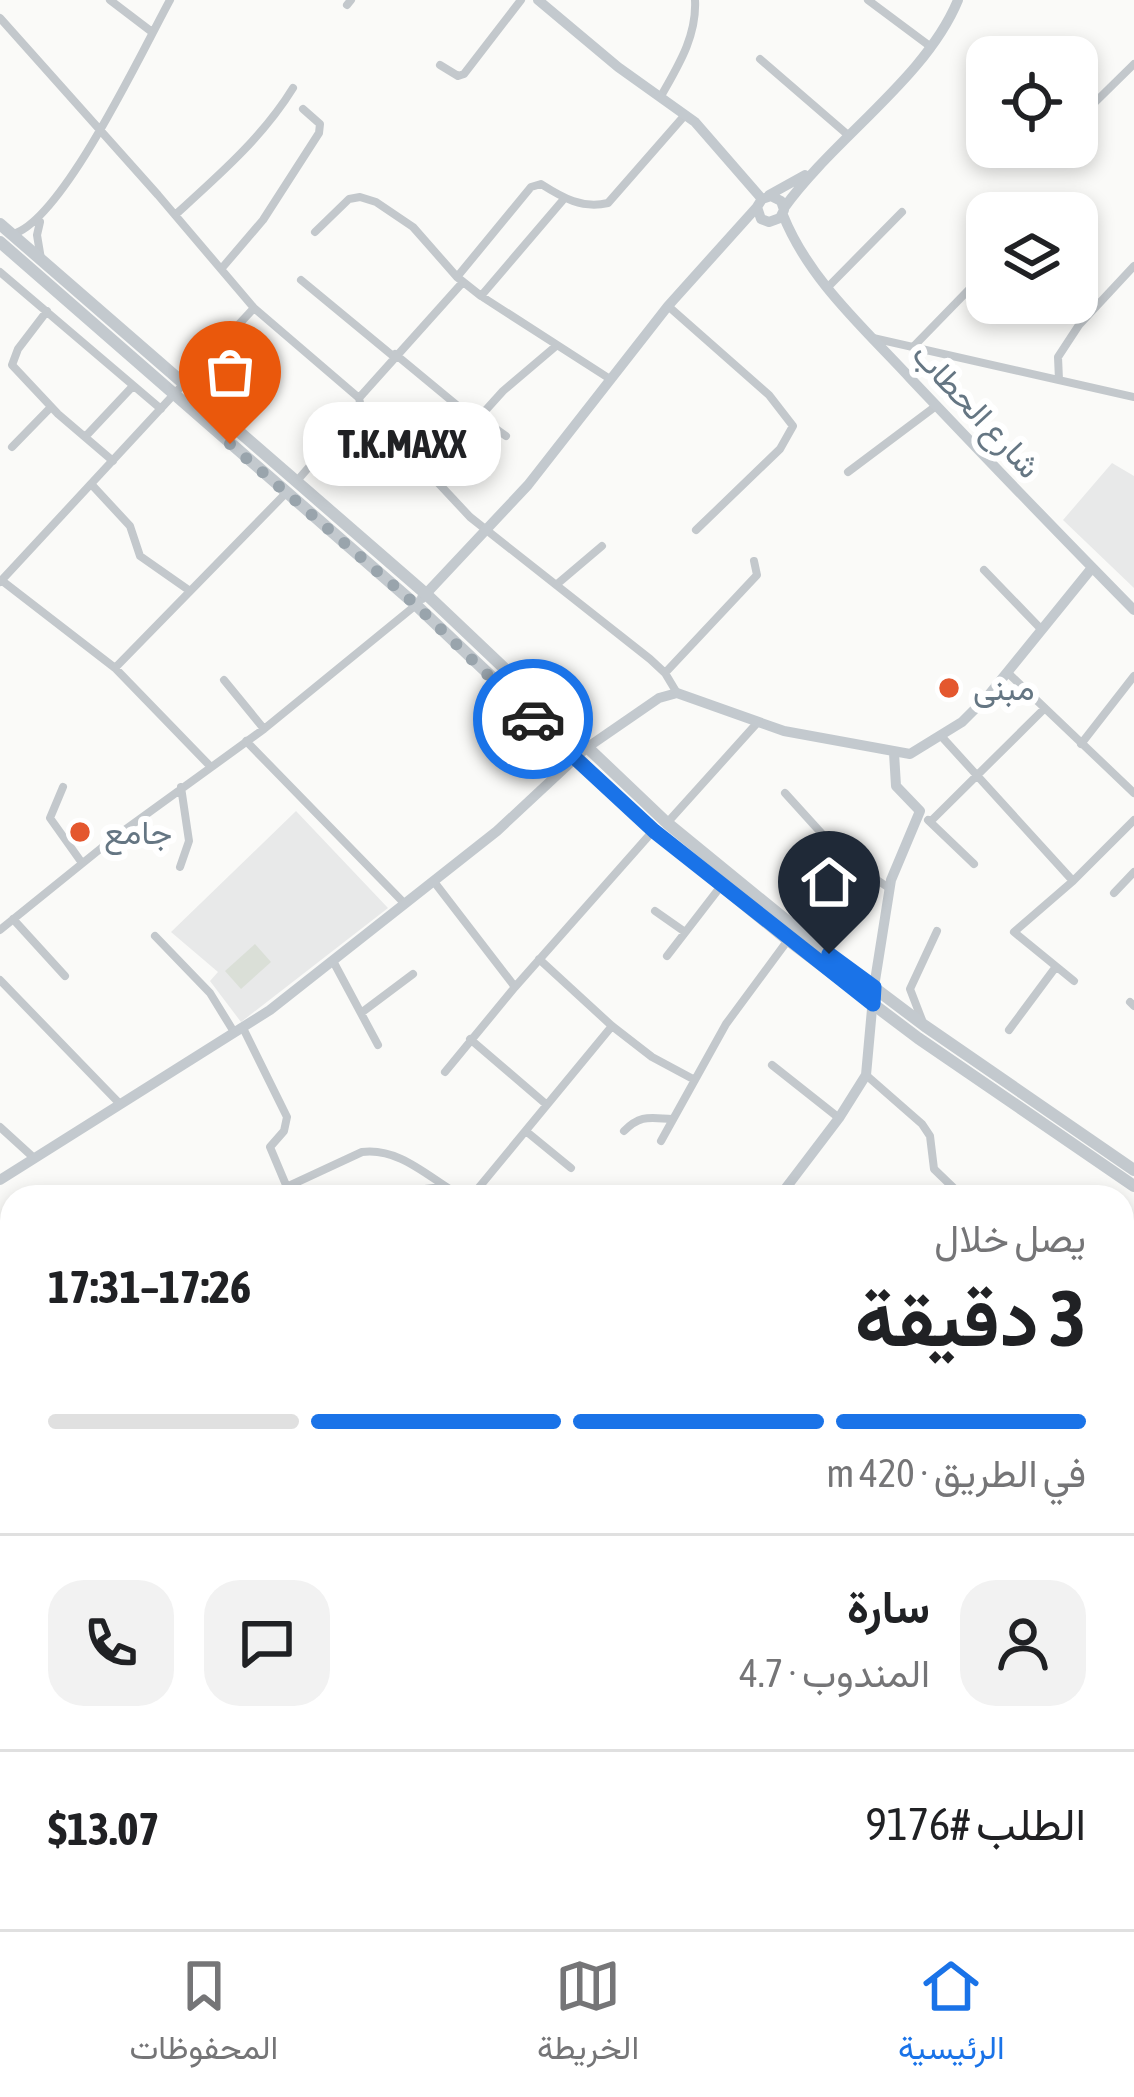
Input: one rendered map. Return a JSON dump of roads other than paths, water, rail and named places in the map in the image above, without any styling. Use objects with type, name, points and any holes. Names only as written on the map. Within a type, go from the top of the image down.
[{"type":"main road","points":[[0,224],[12,252],[421,600],[654,831],[873,1004],[1132,1185]]},
{"type":"main road","points":[[6,238],[40,259],[179,390]]},
{"type":"main road","points":[[580,753],[874,987],[1134,1170]]},
{"type":"street","points":[[110,0],[152,32]]},
{"type":"street","points":[[6,238],[29,229],[44,215],[100,130],[170,0]]},
{"type":"street","points":[[440,65],[458,76],[464,74],[521,0]]},
{"type":"street","points":[[538,0],[618,67],[686,114],[728,156],[762,200],[767,222]]},
{"type":"street","points":[[661,96],[686,48],[694,0]]},
{"type":"street","points":[[868,0],[931,47]]},
{"type":"street","points":[[0,930],[82,863],[264,729],[421,600],[528,485],[668,306],[762,200],[808,173],[848,135],[931,47],[958,0]]},
{"type":"street","points":[[0,18],[254,308],[360,403],[486,531],[665,673],[677,693],[758,722],[910,754],[962,722],[1008,673],[1091,568]]},
{"type":"street","points":[[760,59],[848,135]]},
{"type":"street","points":[[1098,99],[1134,64]]},
{"type":"street","points":[[175,214],[265,130],[293,88]]},
{"type":"street","points":[[222,268],[263,220],[319,134],[320,124],[303,109]]},
{"type":"street","points":[[115,668],[291,487],[531,187],[541,184],[562,200],[592,206],[614,200],[686,114]]},
{"type":"street","points":[[731,238],[783,212],[808,173]]},
{"type":"street","points":[[315,232],[349,199],[367,198],[413,227],[481,296],[610,379]]},
{"type":"street","points":[[481,296],[562,200]]},
{"type":"street","points":[[762,200],[781,201],[783,212]]},
{"type":"street","name":"شارع الحطاب","points":[[783,212],[790,238]]},
{"type":"street","points":[[827,288],[902,212]]},
{"type":"street","points":[[40,259],[37,235],[44,215]]},
{"type":"street","name":"شارع الحطاب","points":[[767,222],[790,238],[873,338],[1134,610]]},
{"type":"street","points":[[12,252],[0,270],[161,409]]},
{"type":"street","points":[[1059,380],[1058,358],[1079,325],[1134,266]]},
{"type":"street","points":[[301,280],[477,419],[506,436]]},
{"type":"street","points":[[913,347],[966,295]]},
{"type":"street","points":[[668,306],[769,395],[794,426],[780,449],[696,530]]},
{"type":"street","points":[[210,766],[115,668],[0,581],[254,308]]},
{"type":"street","points":[[47,311],[12,364],[51,407],[113,461]]},
{"type":"street","points":[[873,338],[1134,397]]},
{"type":"street","points":[[429,473],[477,419],[556,346]]},
{"type":"street","points":[[85,437],[134,385]]},
{"type":"street","points":[[848,472],[936,406]]},
{"type":"street","points":[[12,447],[51,407]]},
{"type":"street","points":[[92,485],[130,526],[140,556],[190,591]]},
{"type":"street","points":[[556,585],[602,546]]},
{"type":"street","points":[[665,673],[757,575],[754,561]]},
{"type":"street","points":[[983,570],[1041,629]]},
{"type":"street","points":[[1008,673],[1134,793]]},
{"type":"street","points":[[224,680],[264,729]]},
{"type":"street","points":[[1081,744],[1133,680]]},
{"type":"street","points":[[0,1180],[239,1031],[435,883],[580,753],[637,710],[677,693]]},
{"type":"street","points":[[930,822],[1045,708]]},
{"type":"street","points":[[667,823],[758,722]]},
{"type":"street","points":[[942,736],[1073,881]]},
{"type":"street","points":[[246,741],[406,904]]},
{"type":"street","points":[[894,753],[896,786],[974,864]]},
{"type":"street","points":[[180,867],[189,841],[182,787]]},
{"type":"street","points":[[63,788],[50,818],[82,863]]},
{"type":"street","points":[[785,793],[843,856],[890,887]]},
{"type":"street","points":[[788,1185],[866,1076],[890,887],[895,864],[920,811]]},
{"type":"street","points":[[1074,981],[1013,934],[1134,820]]},
{"type":"street","points":[[445,1072],[539,958],[654,831]]},
{"type":"street","points":[[792,925],[843,856]]},
{"type":"street","points":[[1114,893],[1134,872]]},
{"type":"street","points":[[435,883],[515,987]]},
{"type":"street","points":[[667,956],[721,886]]},
{"type":"street","points":[[655,911],[685,932]]},
{"type":"street","points":[[14,919],[65,976]]},
{"type":"street","points":[[926,1026],[910,988],[937,931]]},
{"type":"street","points":[[155,936],[239,1031],[286,1117],[284,1131],[270,1147],[286,1185],[375,1150],[404,1160],[442,1185]]},
{"type":"street","points":[[661,1141],[726,1024],[788,940]]},
{"type":"street","points":[[539,958],[612,1026],[652,1057],[693,1078]]},
{"type":"street","points":[[333,961],[378,1045]]},
{"type":"street","points":[[1009,1030],[1055,968]]},
{"type":"street","points":[[361,1013],[413,974]]},
{"type":"street","points":[[0,980],[120,1104]]},
{"type":"street","points":[[478,1185],[612,1026]]},
{"type":"street","points":[[470,1039],[547,1105]]},
{"type":"street","points":[[772,1065],[839,1118]]},
{"type":"street","points":[[866,1076],[922,1124],[930,1136],[934,1169],[951,1185]]},
{"type":"street","points":[[624,1131],[649,1115],[672,1119]]},
{"type":"street","points":[[0,1127],[34,1158]]},
{"type":"street","points":[[526,1132],[571,1168]]},
{"type":"place","name":"T.K.MAXX","points":[[230,444]]},
{"type":"place","name":"مبنى","points":[[949,688]]},
{"type":"place","name":"جامع","points":[[80,832]]}]
